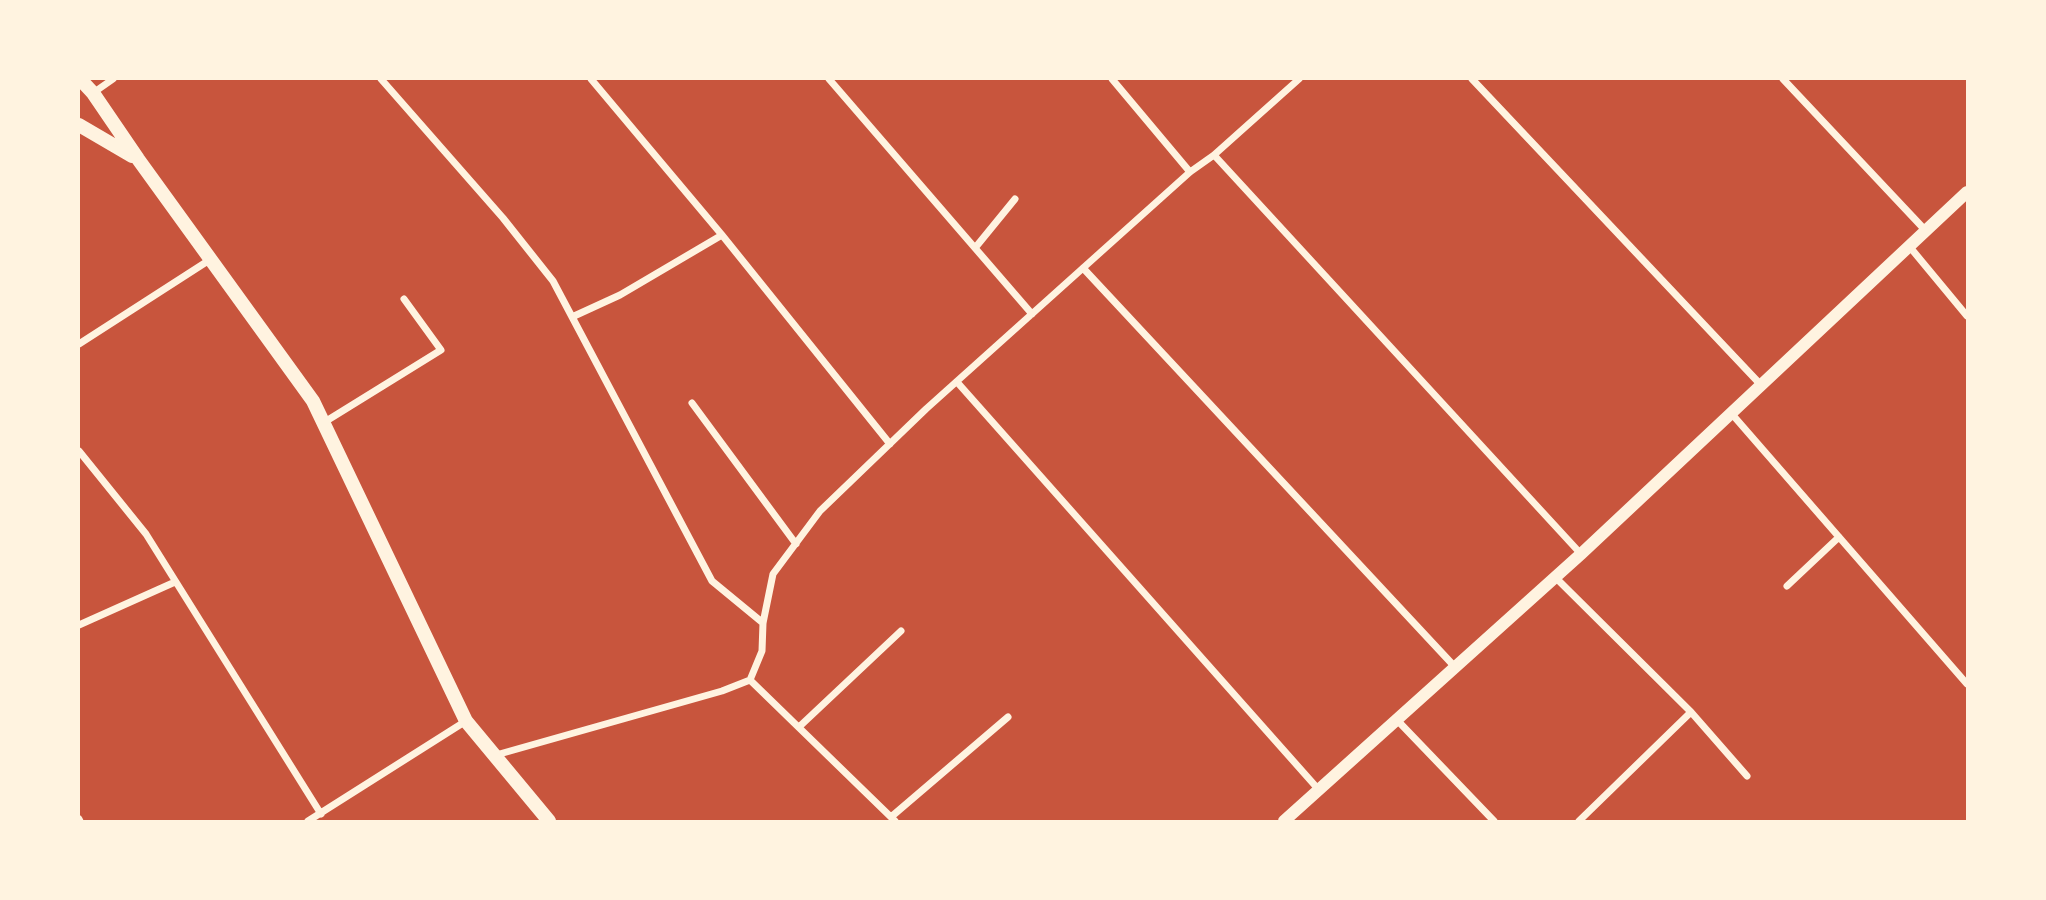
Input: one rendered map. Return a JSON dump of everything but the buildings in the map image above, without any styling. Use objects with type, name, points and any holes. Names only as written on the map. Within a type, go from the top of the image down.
[{"type":"main road","points":[[80,79],[93,93],[313,401],[466,721],[549,821]]},
{"type":"main road","points":[[79,125],[138,159]]},
{"type":"street","points":[[93,93],[113,79]]},
{"type":"street","points":[[381,79],[503,218],[553,281],[712,581],[762,623]]},
{"type":"street","points":[[591,79],[722,235],[890,444]]},
{"type":"street","points":[[828,79],[1032,314]]},
{"type":"street","points":[[1112,79],[1190,172]]},
{"type":"street","points":[[1472,79],[1761,385]]},
{"type":"street","points":[[1783,79],[1926,231]]},
{"type":"street","points":[[495,756],[722,691],[750,680],[762,651],[762,623],[773,574],[820,511],[1032,314],[1296,80]]},
{"type":"street","points":[[1214,155],[1581,554]]},
{"type":"street","points":[[1284,821],[1581,554],[1967,192]]},
{"type":"street","points":[[975,248],[1015,199]]},
{"type":"street","points":[[572,317],[620,295],[722,235]]},
{"type":"street","points":[[1909,246],[1967,316]]},
{"type":"street","points":[[79,344],[211,259]]},
{"type":"street","points":[[1083,268],[1455,667]]},
{"type":"street","points":[[323,423],[441,350],[404,299]]},
{"type":"street","points":[[957,382],[1319,790]]},
{"type":"street","points":[[692,403],[796,544]]},
{"type":"street","points":[[1731,414],[1967,684]]},
{"type":"street","points":[[79,451],[146,534],[321,814]]},
{"type":"street","points":[[1787,586],[1839,537]]},
{"type":"street","points":[[1555,577],[1691,712],[1747,776]]},
{"type":"street","points":[[79,625],[175,582]]},
{"type":"street","points":[[799,727],[901,631]]},
{"type":"street","points":[[750,680],[893,819],[1008,718]]},
{"type":"street","points":[[1579,821],[1691,712]]},
{"type":"street","points":[[1397,720],[1494,821]]},
{"type":"street","points":[[308,821],[466,721]]}]
